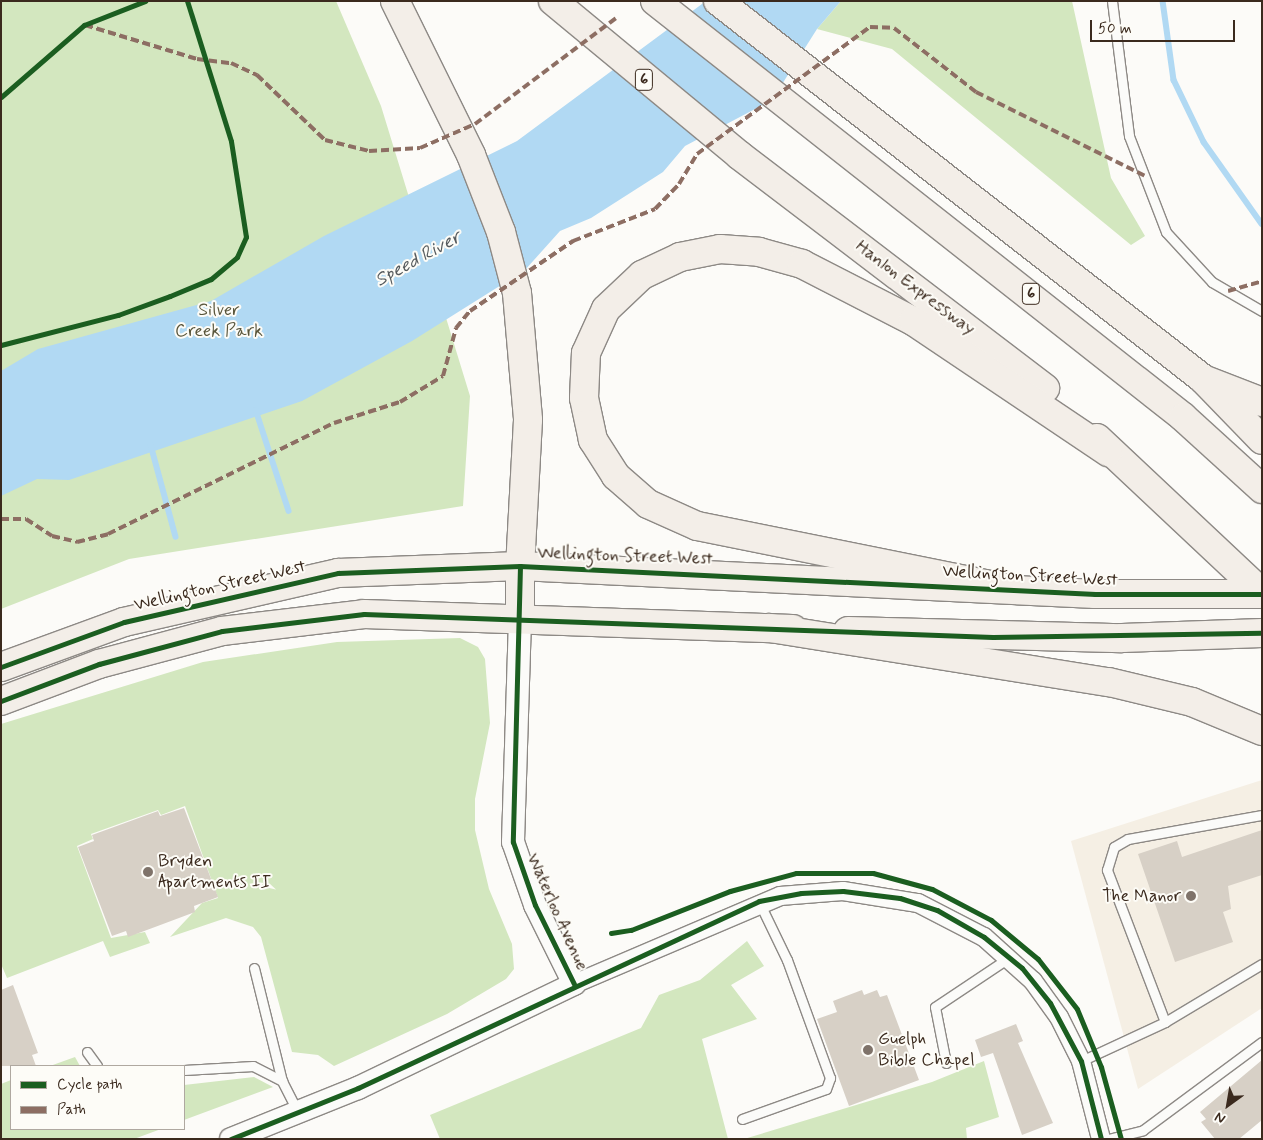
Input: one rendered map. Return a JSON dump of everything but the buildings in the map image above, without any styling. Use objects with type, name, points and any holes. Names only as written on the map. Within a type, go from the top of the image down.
[{"type":"main road","name":"Waterloo Avenue","points":[[395,1],[471,156],[501,232],[518,293],[528,420],[520,566],[520,618]]},
{"type":"main road","name":"Hanlon Expressway","points":[[553,1],[739,155],[1059,399],[1108,452],[1175,508],[1262,594]]},
{"type":"main road","name":"6","points":[[655,1],[791,111],[1011,278],[1183,417],[1262,489]]},
{"type":"main road","points":[[718,1],[1202,378],[1262,440]]},
{"type":"main road","points":[[1010,589],[697,526],[648,504],[616,476],[593,440],[584,398],[586,353],[606,309],[642,275],[680,257],[720,249],[759,252],[802,264],[913,321],[1108,452]]},
{"type":"main road","points":[[1202,378],[1262,402]]},
{"type":"main road","name":"Wellington Street West","points":[[1,667],[124,622],[338,572],[520,566],[1161,596],[1262,594]]},
{"type":"main road","points":[[1,701],[98,664],[222,631],[364,614],[520,618],[993,637],[1199,636],[1262,633]]},
{"type":"main road","points":[[770,628],[1109,682],[1192,702],[1262,731]]},
{"type":"street","name":"Waterloo Avenue","points":[[231,1139],[299,1113],[574,984],[529,890],[514,842],[520,618]]},
{"type":"street","points":[[574,984],[759,901],[821,891],[900,898],[956,919],[1011,957],[1050,1003],[1081,1061],[1101,1139]]},
{"type":"lane","points":[[1112,1],[1129,136],[1166,232],[1212,282],[1262,311]]},
{"type":"lane","points":[[1165,1022],[1107,870],[1114,847],[1128,840],[1262,815]]},
{"type":"lane","points":[[742,1119],[826,1089],[830,1078],[787,960],[759,901]]},
{"type":"lane","points":[[946,1063],[935,1007],[1011,957]]},
{"type":"lane","points":[[1081,1061],[1165,1022],[1262,964]]},
{"type":"lane","points":[[254,968],[282,1081],[299,1113]]},
{"type":"lane","points":[[1108,1139],[1144,1130],[1262,1042]]},
{"type":"lane","points":[[87,1052],[96,1065]]},
{"type":"lane","points":[[185,1070],[252,1066],[282,1081]]},
{"type":"shaded area","points":[[1262,780],[1262,1008],[1138,1089],[1071,841]]},
{"type":"green space","name":"Silver Creek Park","points":[[1,1],[336,1],[381,106],[470,396],[463,506],[129,559],[1,609]]},
{"type":"green space","points":[[841,1],[1072,1],[1111,178],[1145,236],[1131,245],[892,49],[817,29]]},
{"type":"green space","points":[[460,638],[478,647],[485,659],[490,723],[475,799],[475,830],[489,889],[512,944],[514,969],[506,979],[447,1014],[334,1066],[318,1055],[292,1052],[261,937],[253,927],[226,918],[170,937],[202,903],[218,898],[185,806],[161,815],[158,810],[91,834],[93,839],[77,846],[111,938],[145,932],[150,943],[110,957],[103,941],[7,978],[1,964],[1,724],[203,662],[337,642]]},
{"type":"green space","points":[[747,941],[764,966],[731,985],[757,1019],[702,1039],[728,1139],[440,1139],[430,1115],[641,1028],[659,995],[700,980]]},
{"type":"green space","points":[[75,1057],[79,1065],[53,1065]]},
{"type":"green space","points":[[984,1061],[999,1117],[966,1128],[967,1139],[744,1139],[932,1082]]},
{"type":"green space","points":[[254,1077],[273,1087],[185,1120],[185,1085]]},
{"type":"green space","points":[[10,1080],[10,1130],[158,1130],[134,1139],[1,1139],[1,1084]]},
{"type":"water","name":"Speed River","points":[[706,1],[841,1],[817,29],[772,100],[685,146],[663,172],[591,218],[560,231],[525,270],[412,341],[302,401],[69,480],[37,479],[1,496],[1,371],[38,349],[211,301],[324,236],[517,141]]},
{"type":"waterway","points":[[1163,1],[1174,80],[1204,142],[1262,224]]},
{"type":"waterway","points":[[256,410],[289,511]]},
{"type":"waterway","points":[[151,445],[176,537]]},
{"type":"marked path","points":[[85,25],[197,59],[231,63],[257,75],[325,140],[369,151],[420,148],[475,124],[619,16]]},
{"type":"marked path","points":[[1,519],[26,519],[52,536],[77,542],[108,534],[334,423],[400,402],[443,376],[456,328],[470,311],[573,241],[655,209],[679,184],[697,154],[870,27],[894,28],[976,92],[1145,176]]},
{"type":"marked path","points":[[1228,291],[1262,281]]},
{"type":"cycle path","points":[[1,97],[84,25],[145,1]]},
{"type":"cycle path","points":[[1,345],[118,315],[170,296],[211,279],[237,257],[246,237],[231,141],[187,1]]},
{"type":"cycle path","points":[[520,566],[513,842],[535,905],[574,984]]},
{"type":"cycle path","points":[[1,667],[124,622],[338,573],[520,566],[1095,594],[1262,594]]},
{"type":"cycle path","points":[[1,701],[99,664],[222,631],[364,614],[993,637],[1262,633]]},
{"type":"cycle path","points":[[611,933],[631,930],[730,891],[796,873],[873,873],[932,889],[991,920],[1038,959],[1077,1009],[1101,1067],[1121,1139]]},
{"type":"cycle path","points":[[231,1139],[358,1088],[759,901],[801,893],[843,891],[900,898],[937,910],[984,937],[1022,968],[1050,1003],[1081,1061],[1101,1139]]},
{"type":"place","name":"Bryden Apartments II","points":[[148,872]]},
{"type":"place","name":"The Manor","points":[[1191,896]]},
{"type":"place","name":"Guelph Bible Chapel","points":[[868,1050]]}]
